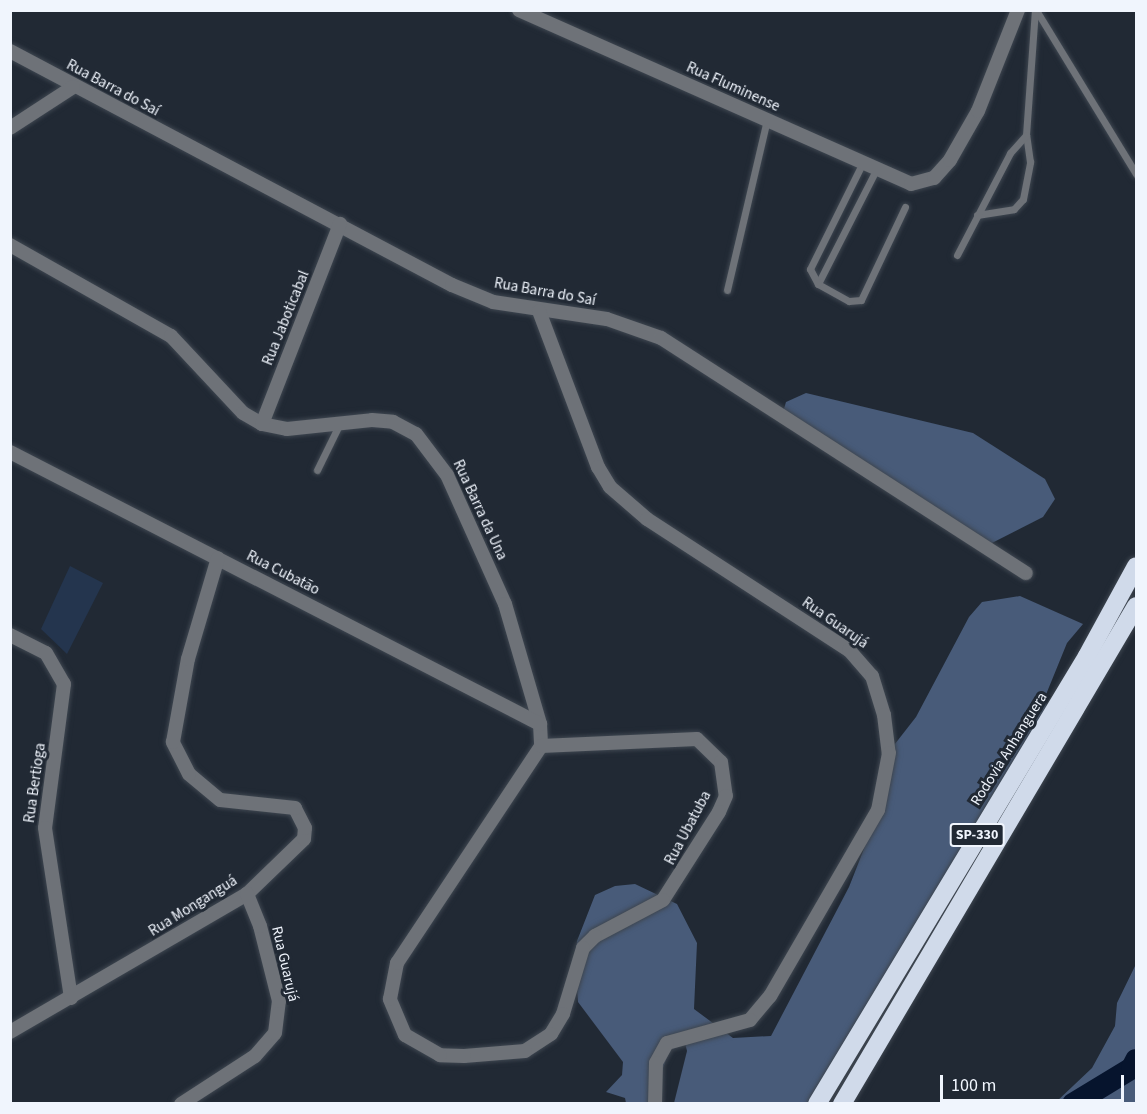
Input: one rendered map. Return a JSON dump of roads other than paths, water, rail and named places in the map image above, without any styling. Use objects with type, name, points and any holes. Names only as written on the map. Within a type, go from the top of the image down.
[{"type":"highway","name":"Rodovia Anhanguera","points":[[817,1104],[1087,656],[1137,566]]},
{"type":"highway","name":"SP-330","points":[[843,1104],[1137,606]]},
{"type":"street","name":"Rua Fluminense","points":[[519,10],[911,184],[934,178],[978,111],[1018,10]]},
{"type":"street","name":"Rua Barra do Saí","points":[[10,51],[73,87],[340,224],[452,285],[493,302],[607,320],[661,338],[1026,573]]},
{"type":"street","points":[[10,128],[73,87]]},
{"type":"street","name":"Rua Jaboticabal","points":[[262,423],[340,224]]},
{"type":"street","name":"Rua Barra da Una","points":[[10,245],[171,336],[243,413],[262,423],[286,429],[340,423],[393,423],[417,434],[433,453],[505,604],[540,724],[541,746]]},
{"type":"street","name":"Rua Guarujá","points":[[539,311],[598,467],[610,487],[647,519],[849,650],[872,676],[884,715],[889,753],[878,810],[776,985],[750,1020],[668,1043],[656,1063],[655,1104]]},
{"type":"street","name":"Rua Cubatão","points":[[10,452],[540,724]]},
{"type":"street","name":"Rua Monganguá","points":[[10,1032],[247,894],[300,845],[305,828],[291,806],[229,803],[212,796],[189,774],[172,742],[188,659],[218,558]]},
{"type":"street","name":"Rua Bertioga","points":[[10,635],[46,653],[64,684],[45,828],[71,998]]},
{"type":"street","name":"Rua Ubatuba","points":[[697,739],[717,754],[726,796],[675,886],[663,900],[595,936],[583,948],[563,1014],[545,1039],[509,1053],[440,1055],[405,1035],[390,999],[391,979],[541,746],[697,739]]},
{"type":"street","name":"Rua Guarujá","points":[[181,1104],[255,1056],[275,1033],[279,1001],[260,926],[247,894]]},
{"type":"lane","points":[[977,215],[1014,209],[1023,199],[1030,162],[1026,135],[1036,10]]},
{"type":"lane","points":[[1036,10],[1137,174]]},
{"type":"lane","points":[[728,290],[767,120]]},
{"type":"lane","points":[[957,255],[1010,153],[1026,135]]},
{"type":"lane","points":[[863,162],[810,269],[818,284],[849,301],[861,300],[905,207]]},
{"type":"lane","points":[[818,284],[877,168]]},
{"type":"lane","points":[[317,470],[340,423]]},
{"type":"waterway","points":[[1073,1104],[1132,1068],[1136,1060]]}]
